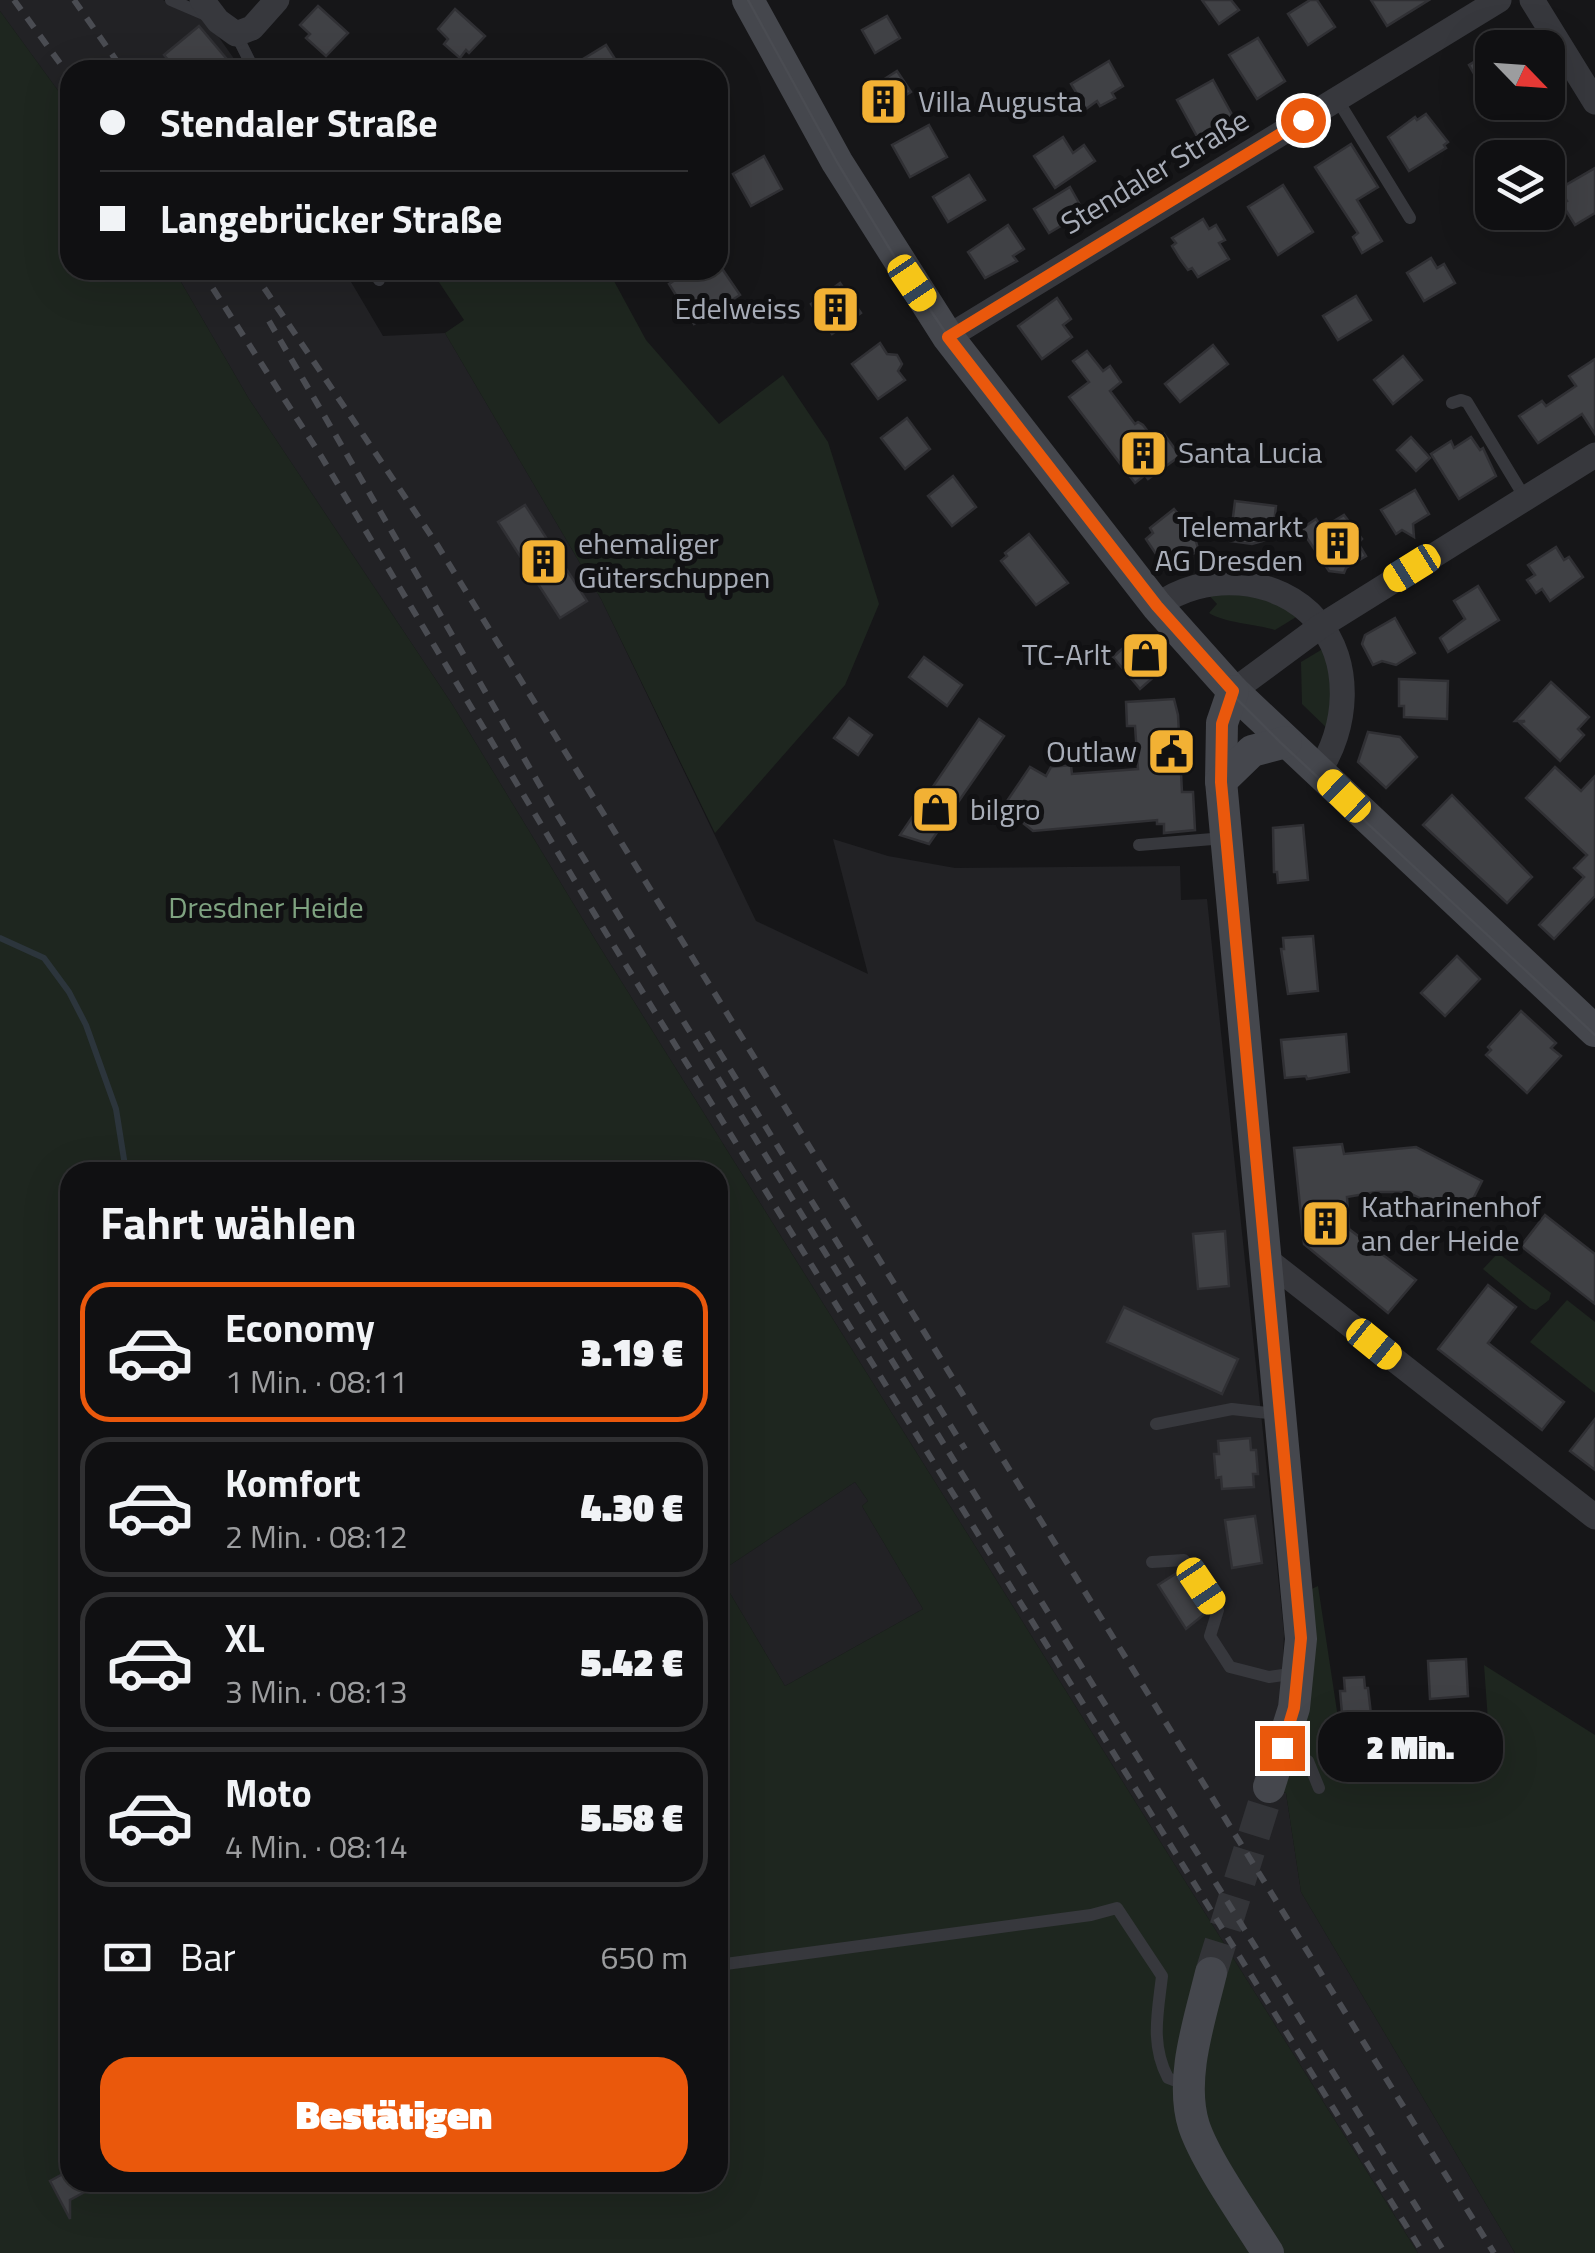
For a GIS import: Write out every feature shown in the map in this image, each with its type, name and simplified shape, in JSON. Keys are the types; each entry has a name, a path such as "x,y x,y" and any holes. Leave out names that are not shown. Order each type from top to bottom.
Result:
{"main road":[{"path":"748,0 837,162 948,337 1157,606 1233,691 1595,1031"},
{"path":"1233,691 1222,724 1225,838 1301,1638 1294,1708 1269,1787"},
{"path":"1221,782 1252,751 1286,742"},
{"path":"1211,1974 1195,2030 1191,2087 1194,2124 1268,2253"}],"street":[{"path":"219,18 252,28 277,0"},
{"name":"Stendaler Straße","path":"948,337 1499,0"},
{"path":"1532,0 1595,102"},
{"path":"1233,691 1316,629 1595,455"},
{"path":"1157,606 1194,585 1233,582 1288,600 1336,656 1342,696 1337,730 1318,772"},
{"path":"1266,1260 1595,1517"}],"lane":[{"path":"171,0 219,18 247,60"},
{"path":"1337,99 1410,218"},
{"path":"1452,403 1466,402 1525,498"},
{"path":"1139,844 1225,838"},
{"path":"1156,1424 1232,1410 1281,1415"},
{"path":"1152,1562 1184,1560 1218,1610 1210,1636 1230,1667 1298,1679"},
{"path":"1282,1748 1308,1761 1320,1788"},
{"path":"728,1964 1091,1915 1117,1908 1162,1976 1154,2044 1160,2064 1168,2078 1191,2087"}],"shaded area":[{"path":"0,0 163,0 208,22 235,60 60,60 60,93 0,11"},
{"path":"180,280 350,280 383,336 445,333 601,599 756,921 868,974 833,839 888,856 955,868 1180,866 1181,900 1207,899 1284,1633 1281,1710 1258,1783 1286,1793 1301,1892 1515,2253 1418,2253 596,941 452,704 249,399"},
{"path":"855,1482 868,1501 862,1506 923,1609 785,1686 728,1590 728,1566"}],"green space":[{"name":"Dresdner Heide","path":"0,11 60,93 60,280 180,280 249,399 452,704 596,941 1418,2253 0,2253"},
{"path":"438,280 613,280 646,340 719,424 783,375 828,442 879,604 845,685 715,833 601,599 445,333 464,320"},
{"path":"1228,586 1301,614 1275,630 1209,613 1217,604 1205,591"},
{"path":"1326,647 1334,669 1330,731 1302,704 1301,662"},
{"path":"1498,1253 1551,1293 1549,1300 1536,1310 1530,1308 1483,1269"},
{"path":"1567,1300 1595,1322 1595,1393 1530,1342"},
{"path":"1318,1586 1345,1764 1477,1750 1489,1735 1484,1665 1595,1735 1595,2253 1515,2253 1301,1892 1286,1793 1272,1788 1301,1594"}],"building":[{"path":"1202,0 1231,0 1239,10 1219,24"},
{"path":"1310,0 1317,0 1335,27 1308,45 1288,14"},
{"path":"1371,0 1429,0 1387,26"},
{"path":"318,6 348,33 326,56 306,38 310,34 300,25"},
{"path":"455,9 485,36 460,58 444,44 448,39 438,29"},
{"path":"887,16 900,38 875,53 862,30"},
{"path":"199,26 228,60 168,60 164,55"},
{"path":"1258,38 1285,81 1257,99 1229,55"},
{"path":"606,45 616,60 581,60"},
{"path":"1109,61 1123,86 1112,93 1115,98 1100,106 1097,101 1086,109 1071,84"},
{"name":"Villa Augusta","path":"897,71 911,92 878,113 864,92"},
{"path":"1213,80 1235,120 1199,140 1177,100"},
{"path":"1426,114 1448,142 1446,148 1409,171 1388,137 1415,117 1417,120"},
{"path":"929,125 947,157 910,177 892,145"},
{"path":"1063,137 1073,153 1084,145 1095,161 1055,188 1034,156"},
{"path":"1351,144 1378,187 1357,200 1382,241 1362,253 1353,237 1358,233 1315,167"},
{"path":"764,156 782,189 751,206 733,174"},
{"path":"1595,168 1595,213 1575,225 1565,209 1565,186"},
{"path":"969,175 985,200 948,222 933,197"},
{"path":"1283,185 1313,232 1278,255 1248,207"},
{"path":"1070,187 1084,212 1049,233 1034,209"},
{"path":"1203,219 1209,229 1216,225 1225,240 1219,243 1229,259 1198,277 1180,259 1172,238"},
{"path":"1008,225 1024,249 1013,256 1017,261 985,278 968,252"},
{"path":"1431,258 1437,268 1444,264 1455,283 1424,301 1407,273"},
{"path":"728,277 740,295 694,324 669,284 675,280"},
{"name":"Edelweiss","path":"840,283 861,313 832,334 811,304"},
{"path":"1356,296 1371,320 1338,340 1323,316"},
{"path":"1057,298 1071,319 1063,325 1072,337 1042,359 1018,326"},
{"path":"880,343 887,354 897,355 902,364 898,371 905,380 878,399 852,364"},
{"path":"1213,345 1228,364 1180,402 1165,384"},
{"path":"1087,351 1103,371 1110,366 1121,382 1110,391 1135,424 1143,425 1155,441 1164,434 1180,456 1148,479 1145,475 1135,483 1069,397 1089,382 1073,361"},
{"path":"1403,356 1422,380 1393,404 1374,380"},
{"path":"1595,359 1595,434 1582,414 1538,443 1519,416 1542,401 1546,406 1576,386 1569,376"},
{"path":"907,418 930,449 905,469 881,438"},
{"path":"1411,437 1430,458 1416,471 1397,450"},
{"path":"1471,437 1480,450 1483,448 1496,476 1459,499 1431,454 1451,441 1454,448"},
{"path":"953,476 976,507 952,526 928,496"},
{"path":"1415,490 1429,514 1413,524 1414,537 1402,530 1396,534 1381,510"},
{"path":"1235,501 1276,506 1273,532 1267,531 1266,540 1252,544 1230,541"},
{"name":"ehemaliger Güterschuppen","path":"525,505 587,601 560,618 498,522"},
{"path":"1174,509 1193,531 1199,552 1187,555 1189,561 1170,565 1160,560 1146,539 1153,533 1150,528"},
{"name":"Telemarkt AG Dresden","path":"1344,515 1362,539 1358,543 1366,556 1344,573 1329,571 1301,529 1316,519 1322,528"},
{"path":"1029,534 1068,583 1036,605 1001,561"},
{"path":"1556,547 1583,577 1550,601 1542,589 1536,593 1527,580 1535,575 1528,565"},
{"path":"1478,586 1499,620 1448,652 1440,638 1465,619 1454,601"},
{"path":"1395,618 1415,653 1396,665 1382,661 1373,665 1362,644 1365,635"},
{"path":"1138,635 1165,667 1140,689 1113,657"},
{"path":"924,657 962,685 947,706 909,677"},
{"path":"1399,679 1448,681 1447,719 1404,717 1404,706 1399,706"},
{"path":"1551,682 1589,717 1578,729 1584,735 1560,761 1520,723 1525,721 1515,721"},
{"path":"1174,699 1182,792 1193,792 1195,830 1164,833 1164,824 1157,824 1157,820 1033,831 1003,807 1030,767 1046,776 1051,767 1071,765 1072,774 1138,769 1135,726 1127,726 1126,702"},
{"path":"849,718 872,735 858,755 834,738"},
{"path":"979,719 1004,736 929,844 900,835"},
{"path":"1368,732 1400,737 1417,757 1386,788 1358,762"},
{"path":"1555,767 1581,791 1595,776 1595,896 1554,939 1539,925 1584,877 1574,868 1587,855 1526,798"},
{"path":"1452,795 1532,877 1507,903 1423,825"},
{"path":"1303,825 1308,880 1278,883 1273,828"},
{"path":"1313,936 1318,991 1288,994 1283,938"},
{"path":"1457,956 1480,979 1445,1016 1421,993"},
{"path":"1521,1011 1556,1043 1551,1048 1561,1056 1527,1093 1486,1055 1491,1050 1488,1047"},
{"path":"1346,1034 1349,1072 1307,1079 1285,1078 1281,1040"},
{"name":"Katharinenhof an der Heide","path":"1342,1144 1344,1154 1416,1147 1482,1181 1463,1219 1407,1192 1347,1197 1349,1229 1416,1280 1388,1313 1304,1244 1294,1148"},
{"path":"1545,1215 1595,1254 1595,1304 1521,1246"},
{"path":"1225,1231 1229,1286 1198,1289 1193,1234"},
{"path":"1488,1285 1516,1307 1488,1343 1564,1402 1542,1430 1438,1349"},
{"path":"1124,1307 1238,1359 1222,1394 1107,1342"},
{"path":"1595,1419 1595,1470 1570,1451"},
{"path":"1250,1438 1251,1450 1256,1450 1258,1474 1253,1474 1254,1487 1222,1489 1221,1477 1216,1478 1214,1454 1219,1454 1218,1441"},
{"path":"1255,1516 1262,1563 1232,1568 1225,1520"},
{"path":"1180,1571 1207,1612 1186,1629 1158,1585"},
{"path":"1466,1659 1468,1696 1430,1699 1428,1661"},
{"path":"1364,1677 1373,1732 1350,1735 1349,1724 1343,1724 1340,1691 1345,1691 1344,1678"},
{"path":"60,2176 60,2192 85,2192 70,2200 70,2219 50,2181"}],"waterway":[{"path":"0,938 44,958 69,992 86,1025 116,1109 124,1162"}],"tunnel":[{"path":"1211,1973 1269,1787"}],"tram line":[{"path":"748,0 894,256 999,412 1145,597 1201,663 1281,743 1595,1035"}],"railway":[{"path":"14,0 60,63"},
{"path":"74,0 116,60"},
{"path":"207,280 321,456 606,933 1423,2253"},
{"path":"259,280 436,543 1494,2253"},
{"path":"269,321 553,808 1445,2253"},
{"path":"707,1032 965,1449"}],"place":[{"name":"Villa Augusta","path":"883,102"},
{"name":"Edelweiss","path":"836,309"},
{"name":"Santa Lucia","path":"1143,453"},
{"name":"Telemarkt AG Dresden","path":"1338,544"},
{"name":"ehemaliger Güterschuppen","path":"543,561"},
{"name":"TC-Arlt","path":"1146,655"},
{"name":"Outlaw","path":"1172,752"},
{"name":"bilgro","path":"935,810"},
{"name":"Katharinenhof an der Heide","path":"1326,1224"}],"route":[{"path":"1282,1748 1294,1708 1301,1638 1221,782 1222,724 1233,691 1157,606 948,337 1303,120"}]}
